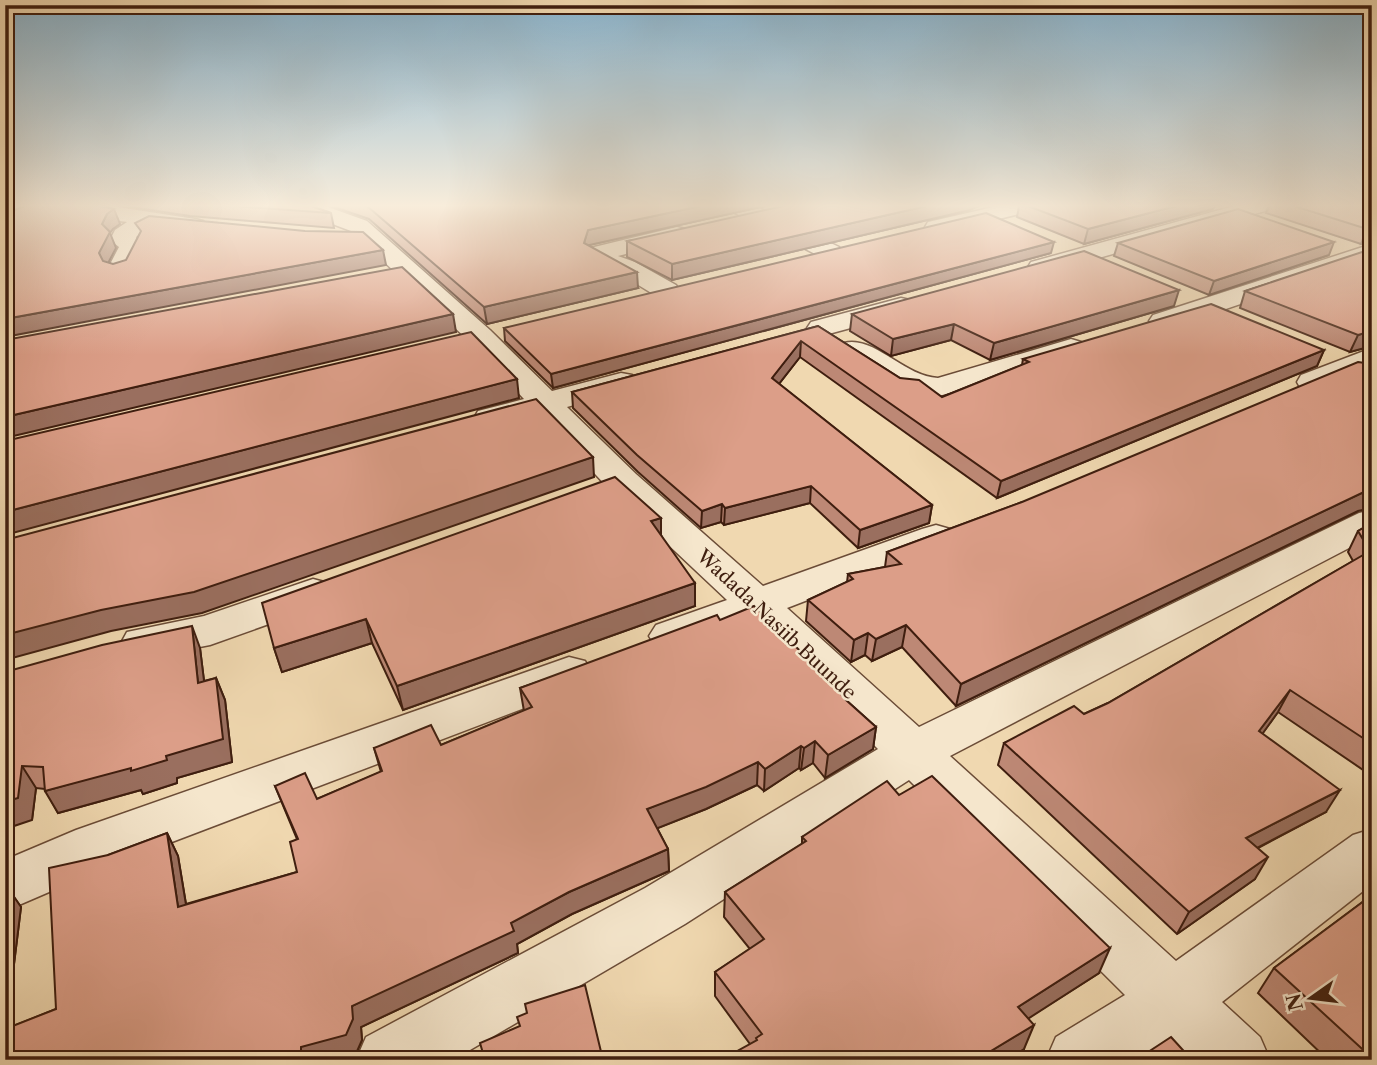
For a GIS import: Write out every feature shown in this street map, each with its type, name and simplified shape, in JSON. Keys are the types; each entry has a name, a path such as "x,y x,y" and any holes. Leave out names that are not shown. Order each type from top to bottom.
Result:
{"street":[{"path":"120,270 127,256"},
{"name":"Wadada Nasiib Buunde","path":"374,256 480,336 545,402 605,488 757,604 1237,1060"},
{"path":"599,256 626,267 667,291"},
{"path":"789,262 815,256"},
{"path":"1017,273 1080,256"},
{"path":"1085,256 1121,271"},
{"path":"1131,330 1366,256"},
{"path":"627,301 694,285"},
{"path":"1171,292 1247,323"},
{"path":"926,299 807,332 910,385 927,387 939,387 1093,341"},
{"path":"1312,350 1365,366"},
{"path":"1286,393 1365,366"},
{"path":"464,425 650,374"},
{"path":"389,1060 665,906 914,752 1372,520"},
{"path":"5,886 95,847 977,522"},
{"path":"112,649 210,630 350,579"},
{"path":"1079,1060 1174,1000 1372,852"}],"building":[{"path":"5,256 100,256 103,261 113,264 126,260 128,256 352,256 5,319"},
{"path":"425,256 607,256 637,272 484,307"},
{"path":"656,256 708,256 672,264"},
{"path":"807,256 1002,256 551,374 504,328"},
{"path":"1067,256 1095,256 1179,290 994,343 954,324 893,339 852,314"},
{"path":"1150,256 1292,256 1214,281"},
{"path":"1351,256 1372,256 1372,331 1358,335 1245,291"},
{"path":"402,267 453,314 5,417 5,340"},
{"path":"1211,304 1324,350 1001,481 801,341 772,378 932,505 860,530 811,486 725,508 722,504 702,511 637,455 572,392 818,326 900,378 919,380 942,397 1029,362 1023,359"},
{"path":"471,332 517,379 5,512 5,441"},
{"path":"1358,362 1372,364 1372,490 961,684 906,625 876,639 868,633 854,640 808,600 853,579 848,574 901,564 887,552 1022,502"},
{"path":"536,399 593,457 194,592 101,610 5,635 5,540"},
{"path":"615,477 661,518 651,521 695,583 397,686 366,619 274,648 262,603"},
{"path":"1372,523 1372,744 1290,690 1259,731 1340,790 1246,838 1268,857 1189,912 1004,743 1074,706 1084,714 1108,703 1370,551 1358,531"},
{"path":"754,606 876,727 828,755 815,741 804,748 801,746 765,769 758,762 706,787 647,809 668,849 569,892 511,923 514,931 352,1006 353,1019 346,1035 301,1047 301,1054 279,1060 5,1060 5,1029 56,1009 49,868 108,855 167,833 178,907 297,872 290,842 298,839 275,786 305,773 317,799 382,771 374,748 431,725 441,745 532,707 520,688 717,615 720,620"},
{"path":"192,626 198,683 216,678 223,739 166,756 167,760 131,771 131,768 45,791 43,767 22,766 18,798 5,802 5,672 102,645"},
{"path":"932,776 1110,948 1018,1007 1034,1025 981,1057 983,1060 721,1060 757,1040 762,1034 715,972 764,939 725,892 806,841 802,837 887,781 899,795"},
{"path":"1372,895 1372,1058 1274,968"},
{"path":"585,985 603,1060 485,1060 480,1043 520,1026 517,1017 527,1013 525,1004"},
{"path":"1171,1037 1192,1060 1136,1060"}]}
